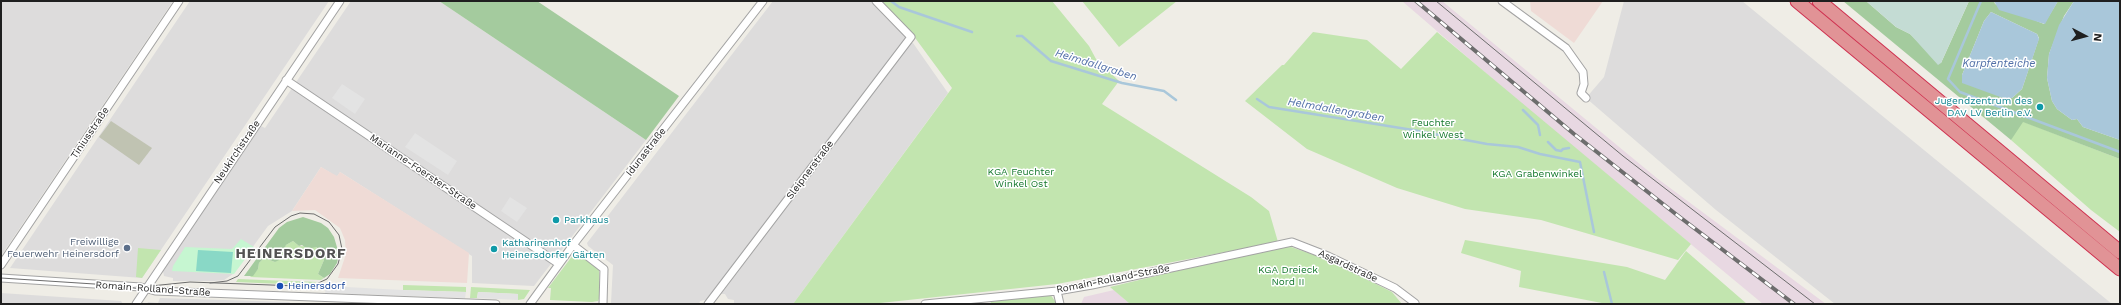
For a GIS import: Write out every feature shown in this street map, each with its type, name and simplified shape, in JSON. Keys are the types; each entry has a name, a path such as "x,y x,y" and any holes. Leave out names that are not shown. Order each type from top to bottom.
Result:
{"highway":[{"path":"1797,1 2120,269"},
{"path":"1819,1 1827,6 2120,252"}],"street":[{"name":"Tiniusstraße","path":"1,265 179,1"},
{"name":"Neukirchstraße","path":"136,304 340,1"},
{"name":"Idunastraße","path":"530,304 573,245 763,1"},
{"name":"Sleipnerstraße","path":"708,304 911,37 876,1"},
{"path":"1502,1 1566,48 1575,58 1583,72 1584,84 1581,93 1586,98"},
{"name":"Marianne-Foerster-Straße","path":"286,80 560,264"},
{"name":"Asgardstraße","path":"1276,245 1292,242 1328,256 1395,288 1415,303"},
{"path":"573,245 604,269 603,304"},
{"name":"Romain-Rolland-Straße","path":"925,304 1057,291 1092,285 1276,245"},
{"name":"Romain-Rolland-Straße","path":"1,278 146,288 155,291 297,300 496,304"},
{"path":"1057,291 1060,304"}],"shaded area":[{"path":"1,1 173,1 1,256"},
{"path":"190,1 329,1 142,278 10,268"},
{"path":"351,1 439,1 646,140 534,286 472,283 472,256 340,172 337,177 321,167 292,211 268,226 233,274 224,280 214,281 173,281 173,278 164,276 163,271 261,126 265,128"},
{"path":"773,1 872,1 906,35 906,39 709,299 700,301 699,304 611,303 613,265 588,246 587,243"},
{"path":"1402,1 1442,1 1658,179 1826,304 1763,304 1523,105"},
{"path":"1530,1 1603,1 1574,43 1531,11"},
{"path":"1624,1 1742,1 2112,304 1835,304 1716,210 1586,98 1604,77"},
{"name":"Karpfenteiche","path":"1866,1 1969,1 1941,63 1938,65 1910,34 1896,27"},
{"path":"910,43 913,43 948,93 793,304 734,304 734,300 728,299 725,294 721,294"},
{"path":"342,84 365,99 355,114 332,98"},
{"path":"111,121 152,148 139,165 99,137"},
{"path":"415,133 457,161 448,175 405,147"},
{"path":"321,167 337,176 340,172 469,253 467,283 338,278 346,254 345,240 340,228 315,210 292,211"},
{"path":"510,197 527,208 517,222 501,211"},
{"path":"326,286 466,292 465,298 325,293"},
{"path":"1114,290 1130,304 1081,304 1084,297"},
{"path":"478,292 518,294 518,300 477,298"},
{"path":"1,293 121,301 123,304 1,304"},
{"path":"160,298 289,302 292,304 147,304 148,302 158,303"}],"green space":[{"path":"439,1 537,1 679,96 646,140"},
{"name":"KGA Feuchter Winkel Ost","path":"880,1 1052,1 1089,46 1096,59 1119,81 1102,104 1251,197 1269,211 1278,242 1057,284 871,304 793,304 952,88 913,35"},
{"path":"1082,1 1177,1 1119,47"},
{"path":"1843,1 1866,1 1896,27 1910,34 1941,63 1969,1 1994,1 1995,4 2044,24 2058,1 2074,1 2064,16 2049,54 2047,78 2052,101 2057,109 2072,120 2077,119 2083,127 2120,140 2120,159 2023,122 2011,140","holes":["1991,12 2037,34 2039,38 2022,89 2012,98 1962,75 1984,21"]},
{"name":"Feuchter Winkel West","path":"1313,32 1367,40 1401,69 1437,32 1691,244 1678,260 1541,220 1465,209 1397,188 1307,149 1245,101 1282,65 1284,65"},
{"path":"2014,118 2120,159 2120,232 2091,210 2011,140"},
{"path":"303,217 321,223 328,228 334,237 339,254 337,263 330,274 324,278 318,274 324,260 319,249 316,247 307,249 302,245 299,246 293,241 286,245 279,260 275,262 264,258 259,263 258,269 253,276 244,276 279,228 287,222"},
{"path":"241,239 254,247 234,274 172,271 173,266 185,247 232,249"},
{"path":"1465,240 1627,267 1665,280 1686,251 1747,304 1607,304 1519,287 1521,271 1461,253"},
{"path":"293,241 299,246 316,247 319,249 324,260 318,274 324,278 321,280 250,277 258,269 259,263 264,258 275,262 286,245"},
{"name":"KGA Dreieck Nord II","path":"1291,247 1326,259 1392,292 1402,304 1130,304 1110,287 1273,248"},
{"path":"138,248 161,250 142,278 136,277"},
{"path":"198,250 233,252 231,273 196,271"},
{"path":"573,255 581,256 599,269 600,297 598,301 550,300 551,288 548,288"},
{"path":"238,279 318,282 304,285 236,282"},
{"path":"403,285 466,287 466,292 403,290"},
{"path":"471,287 530,290 524,299 518,300 518,294 478,292 477,298 470,298"},
{"path":"1050,294 1057,304 990,304 991,302"}],"water":[{"path":"1994,1 2058,1 2045,24 1999,10"},
{"name":"Karpfenteiche","path":"2074,1 2120,1 2120,140 2083,127 2077,119 2072,120 2057,109 2052,101 2047,78 2049,54 2059,25"},
{"name":"Karpfenteiche","path":"1991,12 2037,34 2039,39 2022,89 2012,98 2003,98 1962,83 1962,75 1984,21"}],"waterway":[{"name":"Heimdallgraben","path":"891,1 899,7 972,32"},
{"path":"1981,1 1948,79 1960,92 2120,152"},
{"name":"Heimdallgraben","path":"1017,36 1022,36 1051,61 1122,83 1164,91 1176,100"},
{"name":"Helmdallengraben","path":"1257,99 1269,107 1413,130 1487,144 1518,147 1540,154 1580,162 1594,232"},
{"path":"1523,110 1538,125 1540,135"},
{"path":"1548,142 1556,150 1561,151 1569,148"},
{"path":"1604,272 1612,304"}],"tram line":[{"path":"1436,1 1623,156 1815,304"},
{"path":"1,278 141,287 190,282 298,286 314,285 327,279 338,264 342,249 339,235 329,222 314,214 300,213 291,216 275,227 238,276 227,281 210,283"}],"railway":[{"path":"1416,1 1574,134 1794,304"}],"place":[{"name":"Jugendzentrum des DAV LV Berlin e.V.","path":"2040,107"},
{"name":"Parkhaus","path":"556,220"},
{"name":"Freiwillige Feuerwehr Heinersdorf","path":"127,248"},
{"name":"Katharinenhof Heinersdorfer Gärten","path":"494,249"},
{"name":"Heinersdorf","path":"280,286"}],"district":[{"name":"HEINERSDORF","path":"291,254"}],"park label":[{"name":"KGA Grabenwinkel","path":"1537,174"}]}
